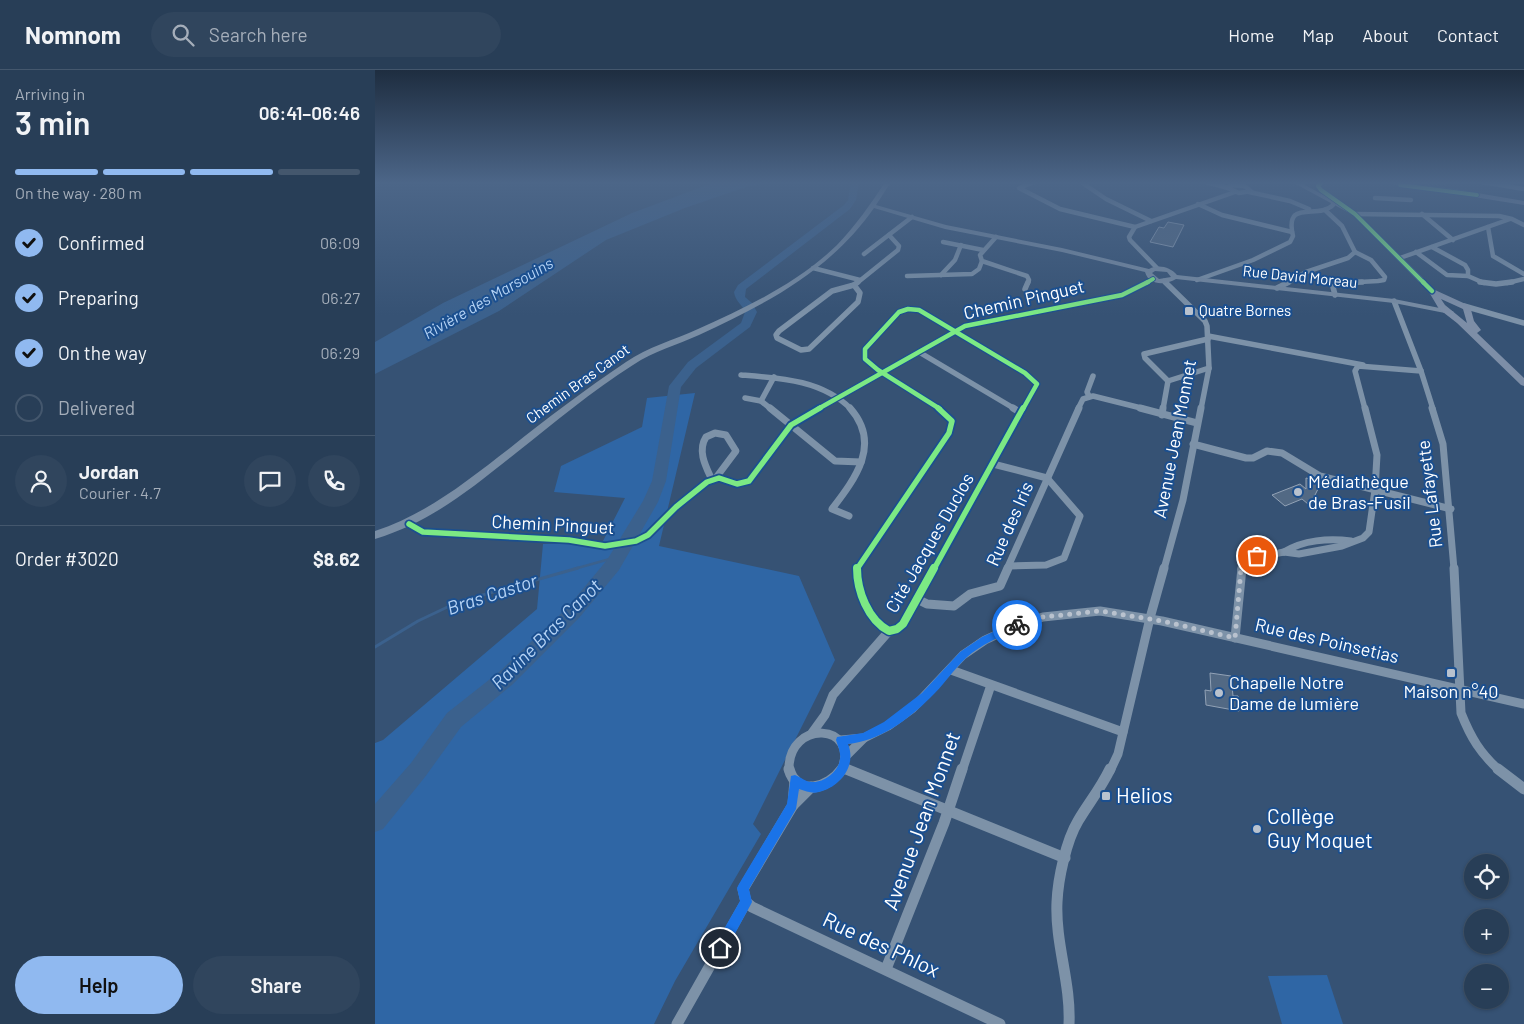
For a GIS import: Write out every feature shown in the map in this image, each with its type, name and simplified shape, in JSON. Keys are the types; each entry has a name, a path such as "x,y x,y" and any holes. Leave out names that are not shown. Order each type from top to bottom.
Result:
{"main road":[{"path":"1368,227 1432,291 1442,305 1524,383"},
{"path":"1432,291 1466,310 1481,334 1507,361 1514,372"},
{"path":"1442,305 1445,302 1453,302"},
{"path":"1450,312 1466,310"}],"street":[{"name":"Chemin Bras Canot","path":"375,535 409,524 457,495 521,444 632,361 661,347 700,332 741,311 813,268 844,241 856,227"},
{"path":"864,254 900,227"},
{"path":"943,227 1153,270"},
{"path":"1129,227 1135,228"},
{"path":"1139,227 1130,233 1130,240 1153,270"},
{"path":"1269,227 1292,232"},
{"path":"1197,280 1253,260 1284,245 1291,239 1291,227"},
{"path":"1335,294 1333,288 1339,283 1378,281 1385,278 1371,260 1355,252 1343,227"},
{"path":"1437,227 1453,240"},
{"path":"1400,258 1488,227 1493,256 1524,274"},
{"path":"854,285 860,293 858,302 812,347 801,350 777,338 777,333 832,291 854,285 898,250 897,242 889,235"},
{"path":"907,276 972,274 979,269 982,261 980,255 983,250 996,237"},
{"path":"943,242 983,250"},
{"path":"941,275 955,260 961,245"},
{"path":"1432,247 1465,265 1469,270 1468,276"},
{"path":"1277,288 1305,272 1348,258 1355,252"},
{"path":"1416,252 1447,275 1468,276 1487,285 1524,279"},
{"path":"982,261 1027,276 1029,280 1025,289"},
{"path":"813,268 860,280"},
{"path":"1153,270 1148,275 1153,279 1165,282 1175,277"},
{"name":"Rue David Moreau","path":"1153,270 1169,270 1175,277 1394,301 1450,312"},
{"name":"Chemin Pinguet","path":"409,524 423,532 569,540 605,546 636,541 648,535 676,507 713,479 722,478 737,484 749,481 791,425 955,332 977,322 1122,294 1153,279"},
{"name":"Avenue Jean Monnet","path":"1069,1024 1070,1005 1059,935 1057,902 1065,858 1077,823 1105,780 1118,754 1150,618 1183,500 1209,368 1208,338 1205,321 1165,282"},
{"name":"Rue Lafayette","path":"1394,301 1421,371 1443,444 1451,509 1461,713 1469,735 1487,758 1511,781 1524,789"},
{"name":"Rue David Moreau","path":"1421,305 1442,305"},
{"name":"Cité Jacques Duclos","path":"908,309 919,310 955,332 1035,379 1036,389 903,624 897,629 889,631 877,625 859,588 856,578 857,568 949,434 952,421 944,412 869,363 864,353 899,312 908,309"},
{"path":"1466,310 1496,315 1524,323"},
{"path":"1168,381 1145,358 1145,354 1208,338 1363,365 1421,371"},
{"path":"919,352 1021,413"},
{"path":"1235,638 1241,569 1245,563 1257,556 1284,552 1299,554 1342,546 1363,538 1369,532 1375,490 1377,454 1355,371 1358,366 1363,365"},
{"path":"1168,381 1209,368"},
{"path":"741,375 775,377 813,385 839,397 856,415 864,436 864,450 857,475 833,509 849,516"},
{"name":"Rue des Iris","path":"917,600 938,606 954,606 970,594 997,588 1009,566 1047,478 1071,429 1081,402 1089,396 1087,392 1093,376"},
{"path":"761,401 775,377"},
{"path":"1163,415 1168,381"},
{"path":"1089,396 1197,423"},
{"path":"745,398 761,401 835,462 861,462"},
{"path":"716,432 723,433 729,438 736,451 713,479 703,459 703,441 707,435 716,432"},
{"path":"1193,444 1246,458 1253,458 1267,452 1282,453 1320,476 1451,509"},
{"path":"993,464 1047,478 1080,516 1066,554 1057,563 1009,566"},
{"name":"Rue des Poinsetias","path":"846,756 864,738 888,726 913,708 951,670 963,655 985,640 1013,626 1043,617 1100,611 1150,618 1524,704"},
{"name":"Cité Jacques Duclos","path":"812,733 825,715 833,695 889,631"},
{"path":"951,670 1123,732"},
{"name":"Avenue Jean Monnet","path":"885,969 948,812 991,685"},
{"path":"825,715 828,732"},
{"path":"828,732 841,740 846,756 843,768 833,781 826,785 811,788 799,784 788,768 790,753 799,741 812,733 828,732"},
{"name":"Rue des Poinsetias","path":"841,740 864,738"},
{"path":"843,768 1065,858"},
{"path":"793,806 795,780"},
{"path":"677,1024 746,902 743,888 793,806 811,788"},
{"name":"Rue des Phlox","path":"746,902 1000,1024"}],"shaded area":[{"path":"695,393 659,546 799,576 835,660 753,824 761,834 675,981 654,1024 375,1024 375,743 383,740 537,609 543,544 603,541 625,498 554,492 561,466 642,427 647,398"},
{"path":"1327,975 1343,1024 1282,1024 1268,976"}],"water":[{"name":"Rivière des Marsouins","path":"604,227 639,227 606,240 499,311 375,374 375,342 443,303"}],"building":[{"path":"1159,227 1183,227 1173,247 1150,242"},
{"name":"Médiathèque de Bras-Fusil","path":"1306,478 1315,480 1318,489 1314,497 1316,499 1308,504 1302,499 1285,506 1272,495 1300,484 1306,489"},
{"name":"Chapelle Notre Dame de lumière","path":"1210,673 1231,676 1233,696 1238,696 1239,711 1206,705 1205,690 1211,691"}],"waterway":[{"name":"Ravine Bras Canot","path":"375,821 418,770 454,720 506,678 573,613 613,565 650,502 659,481 675,386 692,365 746,325 751,312 748,305 740,298 739,292 742,287 821,227"},
{"name":"Bras Castor","path":"574,569 617,557"},
{"name":"Bras Castor","path":"375,647 418,621 458,602 578,568"}],"cycle path":[{"path":"1368,227 1432,291"},
{"path":"409,524 423,532 569,540 605,546 636,541 648,535 676,507 707,482 719,478 737,484 749,481 791,425 965,326 1122,295 1153,279"},
{"path":"908,309 919,310 1025,373 1037,384 903,624 897,629 889,631 882,628 870,613 861,594 857,568 949,433 952,421 944,412 878,370 865,359 865,349 899,312 908,309"}],"way so far":[{"path":"1017,625 1043,617 1100,611 1150,618 1235,638 1241,569 1249,559 1257,556"}],"place":[{"name":"Quatre Bornes","path":"1189,311"},
{"name":"Médiathèque de Bras-Fusil","path":"1298,492"},
{"name":"Maison n°40","path":"1451,673"},
{"name":"Chapelle Notre Dame de lumière","path":"1219,693"},
{"name":"Helios","path":"1106,796"},
{"name":"Collège Guy Moquet","path":"1257,829"}],"route":[{"path":"720,948 746,902 743,888 793,806 795,780 799,784 811,788 826,785 833,781 839,775 846,760 846,752 841,740 864,738 888,726 926,696 963,655 998,632 1017,625"}]}
